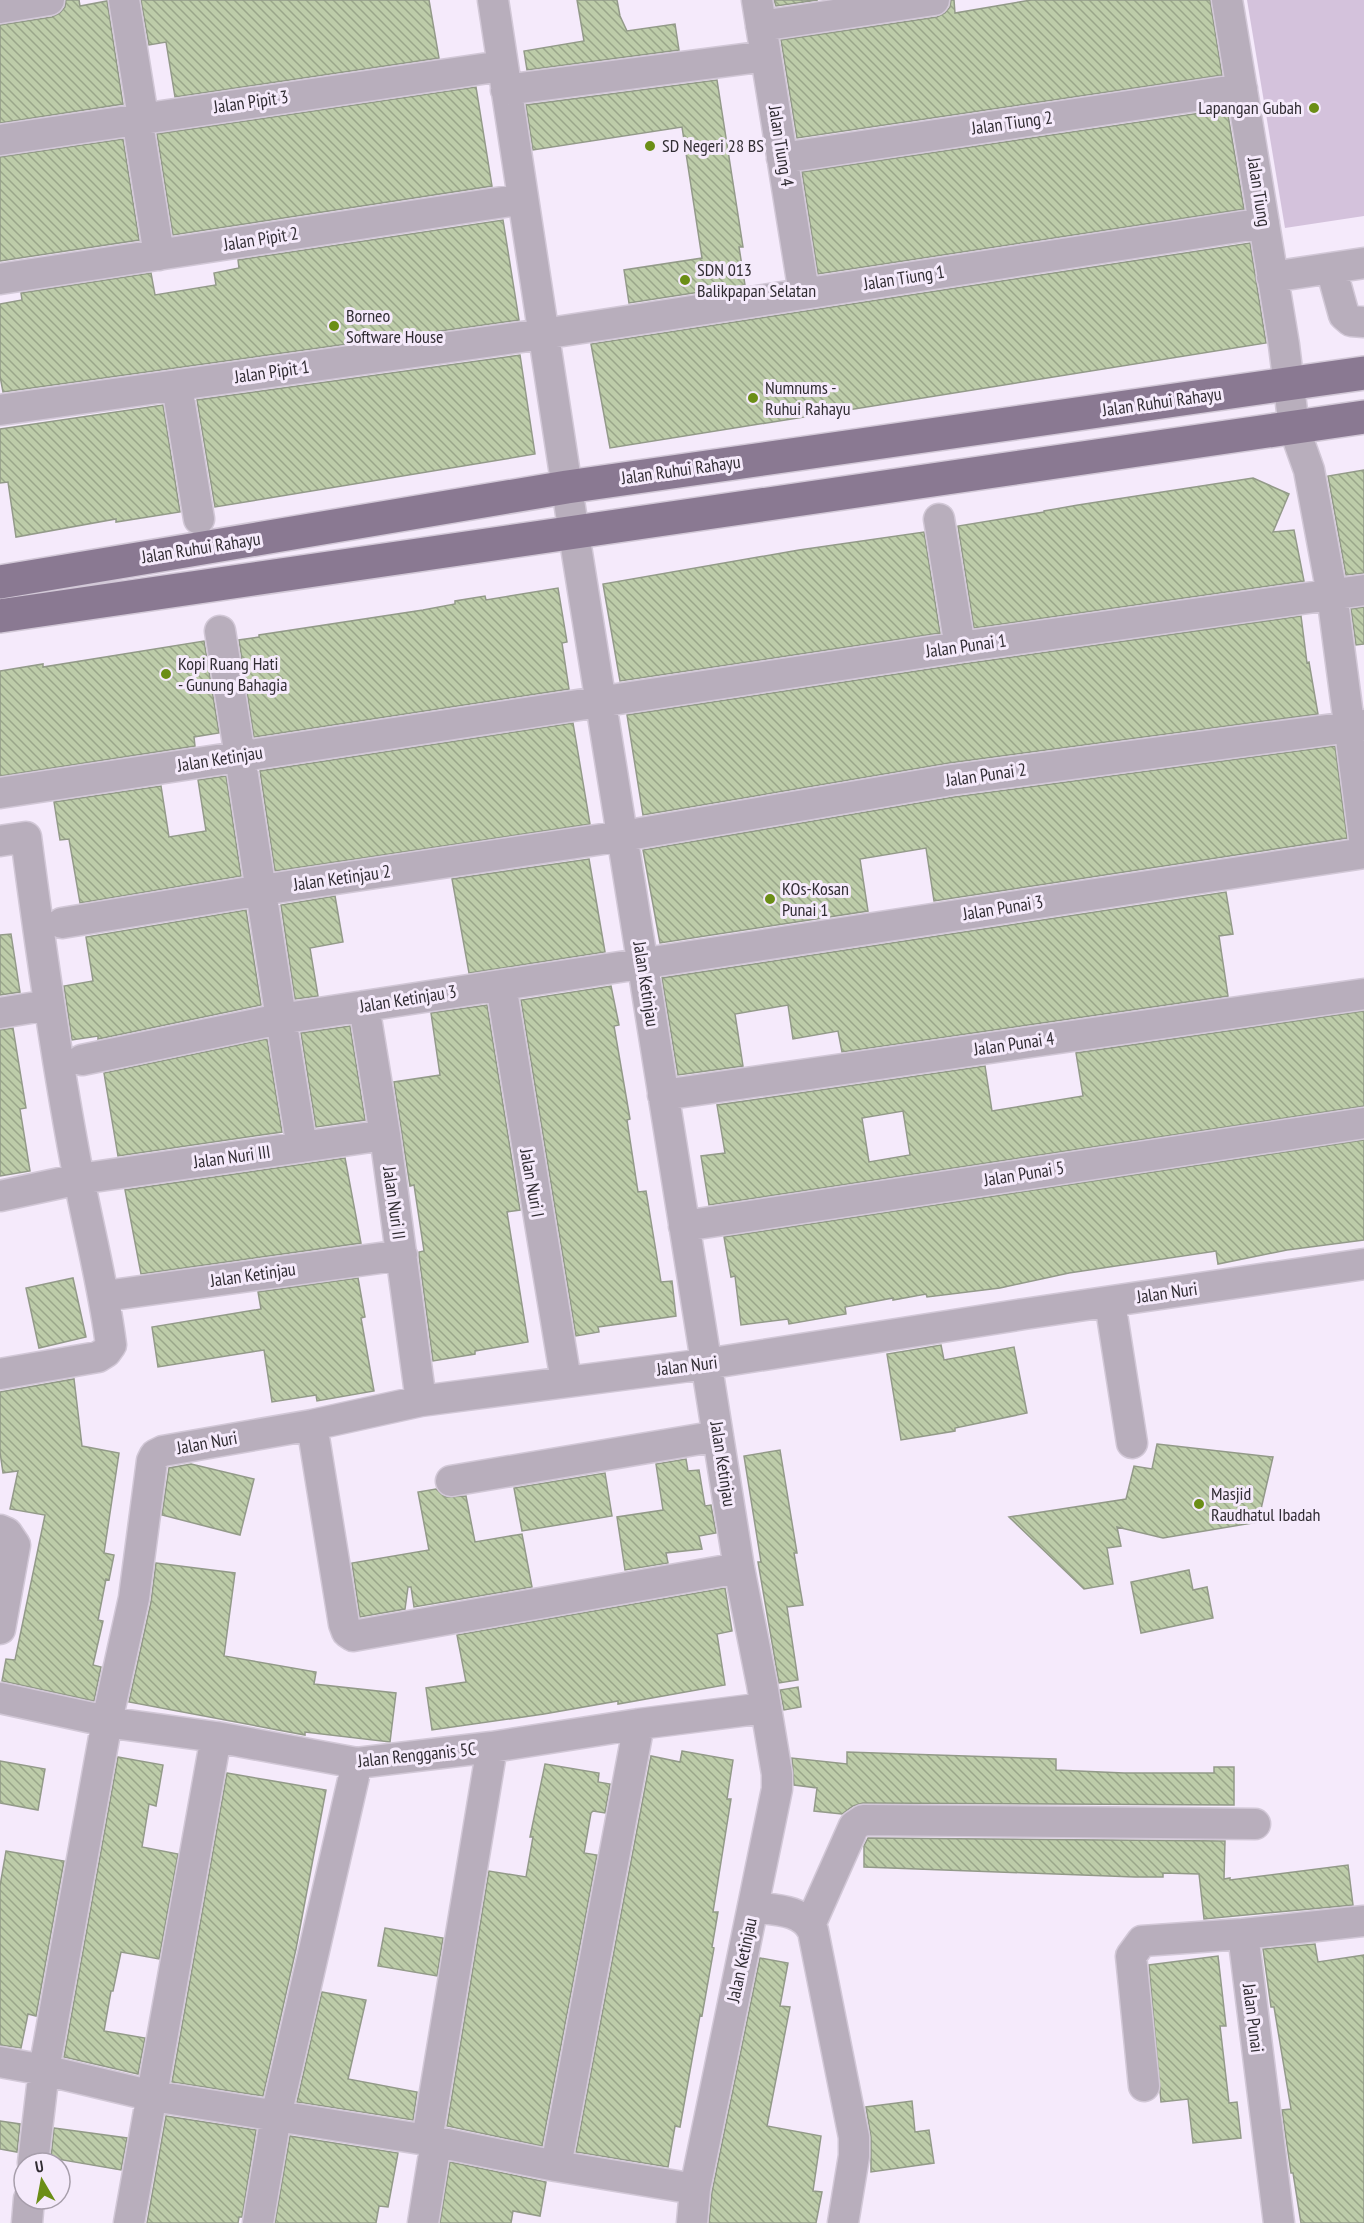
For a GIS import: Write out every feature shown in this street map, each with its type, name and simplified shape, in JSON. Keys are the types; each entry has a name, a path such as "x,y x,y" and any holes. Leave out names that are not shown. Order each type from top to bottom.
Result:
{"main road":[{"name":"Jalan Ruhui Rahayu","path":"0,582 567,487 1364,374"},
{"path":"0,616 1364,417"}],"street":[{"path":"0,8 49,0"},
{"path":"124,0 159,255"},
{"name":"Jalan Ketinjau","path":"493,0 574,534 706,1364 739,1568 777,1774 777,1789 695,2189 692,2223"},
{"path":"759,13 934,0"},
{"name":"Jalan Tiung","path":"1227,0 1284,345 1287,385 1294,428 1309,470 1358,726 1364,838"},
{"name":"Jalan Tiung 4","path":"759,13 804,292"},
{"name":"Jalan Pipit 3","path":"0,140 140,118 504,78 766,56"},
{"name":"Jalan Tiung 2","path":"782,158 1242,89"},
{"name":"Jalan Pipit 2","path":"0,279 523,199"},
{"name":"Jalan Tiung 1","path":"543,334 1264,223"},
{"path":"1272,277 1364,262"},
{"path":"1331,268 1344,315 1351,321 1364,322"},
{"name":"Jalan Pipit 1","path":"0,410 543,334"},
{"path":"177,386 199,519"},
{"path":"939,519 960,647"},
{"name":"Jalan Punai 1","path":"601,702 960,647 1364,590"},
{"path":"220,631 302,1147"},
{"name":"Jalan Ketinjau","path":"0,793 601,702"},
{"name":"Jalan Punai 2","path":"622,837 951,780 1358,726"},
{"path":"0,841 26,837 49,1005 79,1179 105,1296 111,1345 98,1357 0,1374"},
{"name":"Jalan Ketinjau 2","path":"62,923 262,890 622,837"},
{"name":"Jalan Punai 3","path":"642,963 1364,853"},
{"name":"Jalan Ketinjau 3","path":"82,1060 280,1020 642,963"},
{"name":"Jalan Nuri I","path":"501,985 566,1381"},
{"name":"Jalan Punai 4","path":"663,1095 1364,994"},
{"path":"0,1013 49,1005"},
{"name":"Jalan Nuri II","path":"364,1006 385,1135 421,1401"},
{"name":"Jalan Punai 5","path":"684,1226 1364,1123"},
{"name":"Jalan Nuri III","path":"0,1196 79,1179 385,1135"},
{"name":"Jalan Ketinjau","path":"105,1296 402,1255"},
{"name":"Jalan Nuri","path":"107,1721 134,1598 152,1461 155,1455 163,1451 312,1425 421,1401 706,1364 1364,1264"},
{"path":"1110,1302 1132,1443"},
{"path":"312,1425 344,1624 347,1632 353,1636 739,1568"},
{"path":"451,1481 718,1436"},
{"path":"0,1629 7,1538"},
{"name":"Jalan Rengganis 5C","path":"0,1698 107,1721 216,1737 357,1763 492,1747 639,1724 765,1708"},
{"path":"34,2151 44,2070 107,1721"},
{"path":"556,2166 639,1724"},
{"path":"129,2223 216,1737"},
{"path":"423,2223 431,2141 492,1747"},
{"path":"258,2223 276,2116 357,1763"},
{"path":"810,1925 854,1826 863,1820 1255,1824"},
{"path":"753,1906 794,1913 810,1925 854,2137 854,2156 843,2223"},
{"path":"1144,2086 1131,1956 1142,1941 1243,1934 1364,1921"},
{"name":"Jalan Punai","path":"1243,1934 1279,2223"},
{"path":"0,2062 153,2096 431,2141 556,2166 695,2189"}],"shaded area":[{"name":"Lapangan Gubah","path":"1247,0 1364,0 1364,216 1285,228"}],"building":[{"path":"66,0 79,0 80,6 107,1 123,104 0,123 0,25 52,17 65,7"},
{"path":"141,0 429,0 439,58 175,97 166,42 149,45"},
{"path":"577,0 617,0 620,16 627,31 675,24 679,50 527,70 524,51 584,41"},
{"path":"774,0 818,0 776,6"},
{"path":"951,0 954,0 955,13 1031,0 1210,0 1222,75 797,138 781,40 937,17 950,7"},
{"path":"717,80 743,247 739,247 745,285 629,303 624,270 702,258 682,127 533,150 526,105"},
{"path":"476,87 492,186 173,235 157,134"},
{"path":"1227,109 1244,209 818,274 802,172"},
{"path":"123,139 139,240 0,261 0,157"},
{"path":"503,220 519,320 3,392 0,376 0,304 22,300 21,293 151,273 155,295 216,285 214,273 239,268 238,260"},
{"path":"1250,243 1266,343 610,448 591,344"},
{"path":"520,355 535,454 215,507 197,400"},
{"path":"163,405 180,512 116,522 116,519 16,537 8,482 0,483 0,429"},
{"path":"1364,470 1364,573 1346,575 1328,476"},
{"path":"1253,478 1289,494 1273,532 1294,530 1304,581 974,628 958,526"},
{"path":"924,532 940,633 620,681 603,584 799,550"},
{"path":"558,588 567,642 562,643 569,689 254,737 239,640 423,610 485,596 486,600"},
{"path":"1364,607 1364,644 1356,645 1351,609"},
{"path":"1301,616 1307,663 1309,662 1318,714 949,763 643,815 627,715"},
{"path":"204,641 219,733 194,737 195,746 0,776 0,671 43,664 43,667"},
{"path":"573,723 590,824 275,871 260,771"},
{"path":"1335,746 1347,838 934,901 926,848 860,859 868,911 660,943 643,850 954,797"},
{"path":"226,776 241,876 80,903 69,839 60,840 54,802 161,786 169,837 206,831 198,780"},
{"path":"589,859 605,952 469,973 452,879"},
{"path":"1226,892 1233,934 1219,936 1228,996 842,1052 838,1031 793,1039 788,1005 735,1014 743,1066 678,1075 662,978"},
{"path":"335,896 343,942 310,948 318,996 295,999 281,905"},
{"path":"246,910 261,1005 98,1039 98,1036 72,1040 64,986 93,981 86,937"},
{"path":"11,934 20,992 0,995 0,935"},
{"path":"611,986 619,1025 614,1026 630,1119 627,1120 638,1192 646,1191 661,1282 672,1281 676,1316 598,1327 599,1332 576,1336 521,1000"},
{"path":"487,1005 520,1210 507,1212 528,1342 433,1361 419,1256 419,1252 424,1251 414,1185 410,1186 394,1082 440,1075 431,1013"},
{"path":"1364,1011 1364,1106 709,1205 701,1156 725,1153 717,1105 985,1066 992,1111 1083,1096 1076,1053","holes":["903,1111 910,1155 869,1162 862,1118"]},
{"path":"350,1026 365,1120 316,1127 301,1033"},
{"path":"13,1028 26,1108 20,1109 30,1171 0,1176 0,1030"},
{"path":"267,1039 282,1132 118,1156 104,1073"},
{"path":"1364,1140 1364,1240 1287,1250 1218,1264 1216,1251 1069,1273 1000,1288 927,1297 926,1294 893,1300 893,1298 845,1307 846,1314 789,1324 788,1319 741,1325 735,1276 731,1277 724,1237"},
{"path":"345,1158 361,1243 141,1274 125,1190"},
{"path":"73,1278 86,1337 39,1348 26,1288"},
{"path":"358,1278 365,1317 361,1318 374,1391 317,1401 316,1395 272,1402 264,1350 158,1367 152,1327 261,1309 258,1292"},
{"path":"941,1345 944,1360 1014,1347 1027,1413 955,1428 955,1431 901,1440 887,1354"},
{"path":"74,1379 82,1446 119,1453 104,1553 114,1555 109,1580 106,1579 98,1620 103,1621 93,1665 101,1667 94,1701 2,1681 6,1659 15,1660 45,1515 10,1509 18,1471 3,1473 0,1452 0,1392"},
{"name":"Masjid Raudhatul Ibadah","path":"1157,1444 1273,1457 1258,1522 1163,1538 1117,1527 1121,1546 1107,1548 1113,1584 1084,1589 1009,1517 1126,1499 1134,1466 1152,1469"},
{"path":"780,1450 803,1605 787,1607 798,1680 779,1683 758,1562 761,1562 744,1456"},
{"path":"686,1459 688,1471 699,1470 705,1506 711,1505 716,1533 699,1536 702,1549 666,1553 668,1563 625,1570 617,1517 663,1510 656,1464"},
{"path":"191,1464 254,1479 240,1535 162,1515 169,1468"},
{"path":"605,1473 612,1516 522,1531 514,1488"},
{"path":"436,1489 446,1497 466,1496 475,1542 522,1534 532,1587 414,1607 411,1587 408,1587 405,1609 360,1617 352,1563 429,1550 418,1492"},
{"path":"156,1563 235,1573 224,1656 316,1672 314,1684 396,1693 390,1742 305,1732 305,1735 129,1702 151,1602"},
{"path":"1189,1570 1193,1590 1207,1587 1213,1618 1141,1633 1131,1582"},
{"path":"725,1588 732,1631 717,1634 725,1685 618,1704 618,1701 432,1730 426,1688 466,1682 457,1635"},
{"path":"798,1687 801,1707 784,1710 780,1690"},
{"path":"682,1751 733,1760 727,1799 731,1799 713,1912 718,1912 712,1947 714,1948 680,2127 675,2126 668,2167 576,2152 651,1756 680,1762"},
{"path":"847,1752 1056,1759 1056,1770 1124,1773 1214,1773 1214,1767 1234,1767 1234,1805 863,1803 853,1806 842,1814 814,1811 817,1788 794,1785 792,1758 847,1764"},
{"path":"118,1757 163,1765 156,1806 149,1804 142,1847 178,1854 159,1959 121,1952 113,1991 111,1991 104,2031 145,2038 138,2074 64,2057"},
{"path":"0,1761 45,1769 38,1810 0,1803"},
{"path":"545,1764 599,1773 598,1782 610,1784 605,1813 593,1811 591,1813 584,1853 597,1855 542,2146 447,2126 489,1871 526,1877 533,1837 530,1837"},
{"path":"227,1773 326,1790 296,1949 263,2096 172,2082"},
{"path":"868,1838 1225,1841 1224,1879 1348,1865 1353,1905 1204,1919 1199,1874 1163,1873 1163,1877 1135,1877 864,1867 864,1846"},
{"path":"6,1851 64,1861 36,2016 28,2014 21,2048 0,2045 0,1886"},
{"path":"385,1928 443,1938 437,1976 378,1966"},
{"path":"1315,1944 1318,1962 1364,1955 1364,2223 1301,2223 1293,2173 1291,2173 1282,2110 1291,2109 1274,2007 1271,2007 1263,1949"},
{"path":"1218,1956 1226,2026 1220,2026 1229,2103 1237,2102 1241,2138 1193,2143 1188,2099 1161,2102 1149,1965"},
{"path":"760,1958 788,1963 780,2006 790,2007 767,2126 821,2136 813,2191 822,2192 816,2223 709,2223 712,2192"},
{"path":"322,1992 366,2000 348,2079 417,2092 413,2120 297,2102"},
{"path":"912,2101 915,2132 929,2130 934,2163 871,2172 871,2137 866,2107"},
{"path":"166,2116 256,2130 242,2217 239,2217 238,2223 147,2223"},
{"path":"0,2121 20,2124 17,2151 0,2149"},
{"path":"54,2128 127,2138 121,2170 72,2162 72,2151 52,2151"},
{"path":"290,2136 398,2153 388,2207 379,2206 376,2223 275,2223"},
{"path":"450,2162 546,2182 540,2216 513,2211 511,2223 440,2223"}],"place":[{"name":"Lapangan Gubah","path":"1314,108"},
{"name":"SD Negeri 28 BS","path":"650,146"},
{"name":"SDN 013 Balikpapan Selatan","path":"685,280"},
{"name":"Borneo Software House","path":"334,326"},
{"name":"Numnums - Ruhui Rahayu","path":"753,398"},
{"name":"Kopi Ruang Hati - Gunung Bahagia","path":"166,674"},
{"name":"KOs-Kosan Punai 1","path":"770,899"},
{"name":"Masjid Raudhatul Ibadah","path":"1199,1504"}]}
